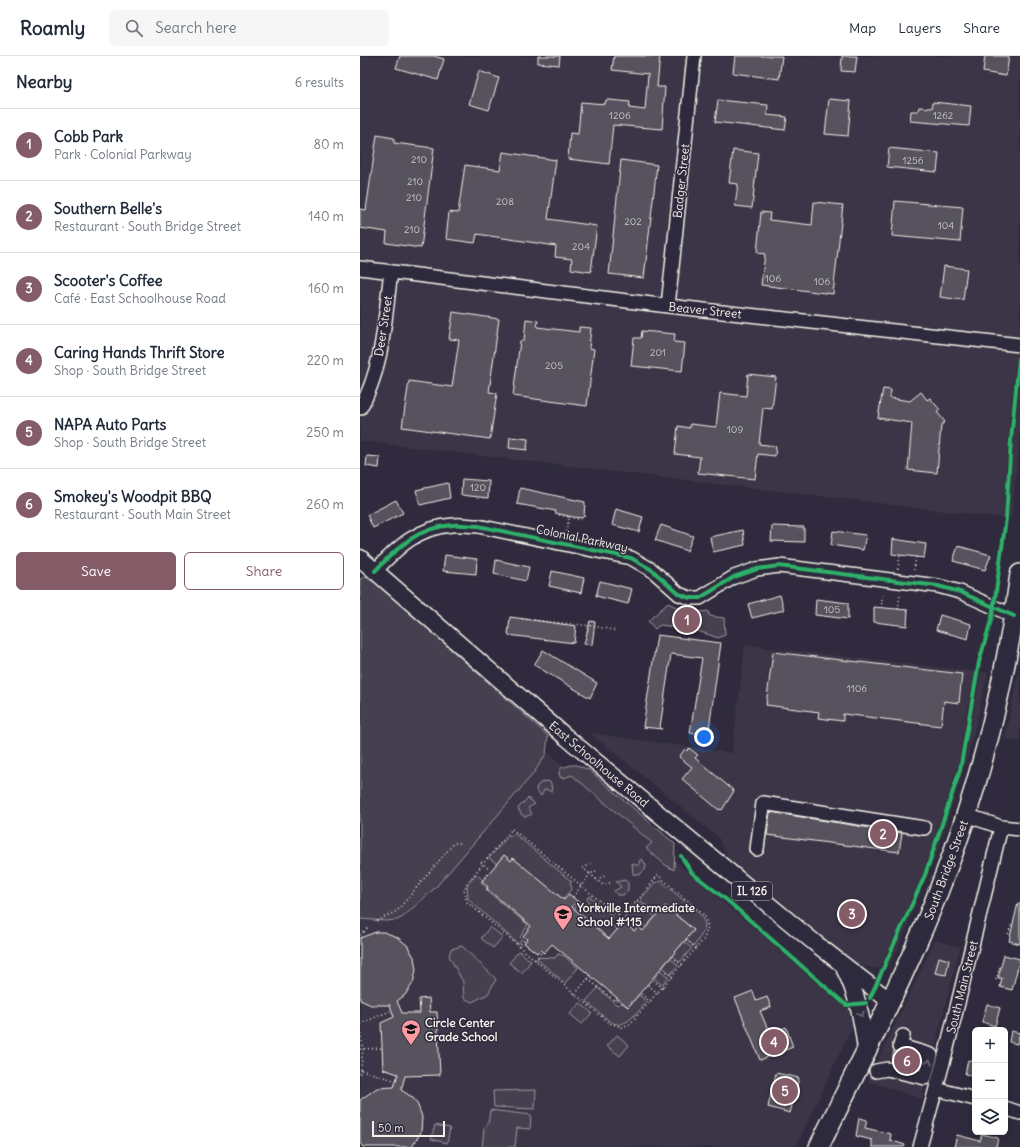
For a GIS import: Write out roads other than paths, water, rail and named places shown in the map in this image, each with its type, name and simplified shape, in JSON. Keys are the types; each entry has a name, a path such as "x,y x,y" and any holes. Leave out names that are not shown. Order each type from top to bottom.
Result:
{"highway":[{"name":"South Bridge Street","path":"819,1147 890,1001 929,916 966,815 994,717 1014,616 1020,574"}],"main road":[{"name":"East Schoolhouse Road","path":"360,558 566,737 804,935 890,1001"},
{"name":"East Schoolhouse Road","path":"842,965 855,990 862,1017 866,1049"}],"street":[{"name":"Badger Street","path":"668,306 694,56"},
{"path":"360,268 391,272"},
{"name":"Beaver Street","path":"391,272 668,306 1020,344"},
{"name":"Deer Street","path":"360,408 373,379 381,344 391,272"},
{"name":"Colonial Parkway","path":"375,571 407,540 423,533 453,524 478,526 631,558 652,570 679,594 690,598 700,598 734,577 757,569 779,566 938,586 960,592 1014,616"},
{"path":"757,849 763,803 924,828"},
{"path":"966,815 1001,827 1020,830"},
{"name":"South Main Street","path":"920,1147 936,1089 1001,827"},
{"path":"876,1071 887,1069 925,1078 931,1055 900,1046 903,1036"},
{"path":"936,1089 972,1099"},
{"path":"1008,1109 1020,1113"}],"place":[{"name":"Cobb Park","path":"687,620"},
{"name":"Southern Belle's","path":"883,834"},
{"name":"Scooter's Coffee","path":"852,914"},
{"name":"Yorkville Intermediate School #115","path":"563,931"},
{"name":"Caring Hands Thrift Store","path":"774,1042"},
{"name":"Circle Center Grade School","path":"411,1046"},
{"name":"Smokey's Woodpit BBQ","path":"907,1061"},
{"name":"NAPA Auto Parts","path":"785,1091"}]}
